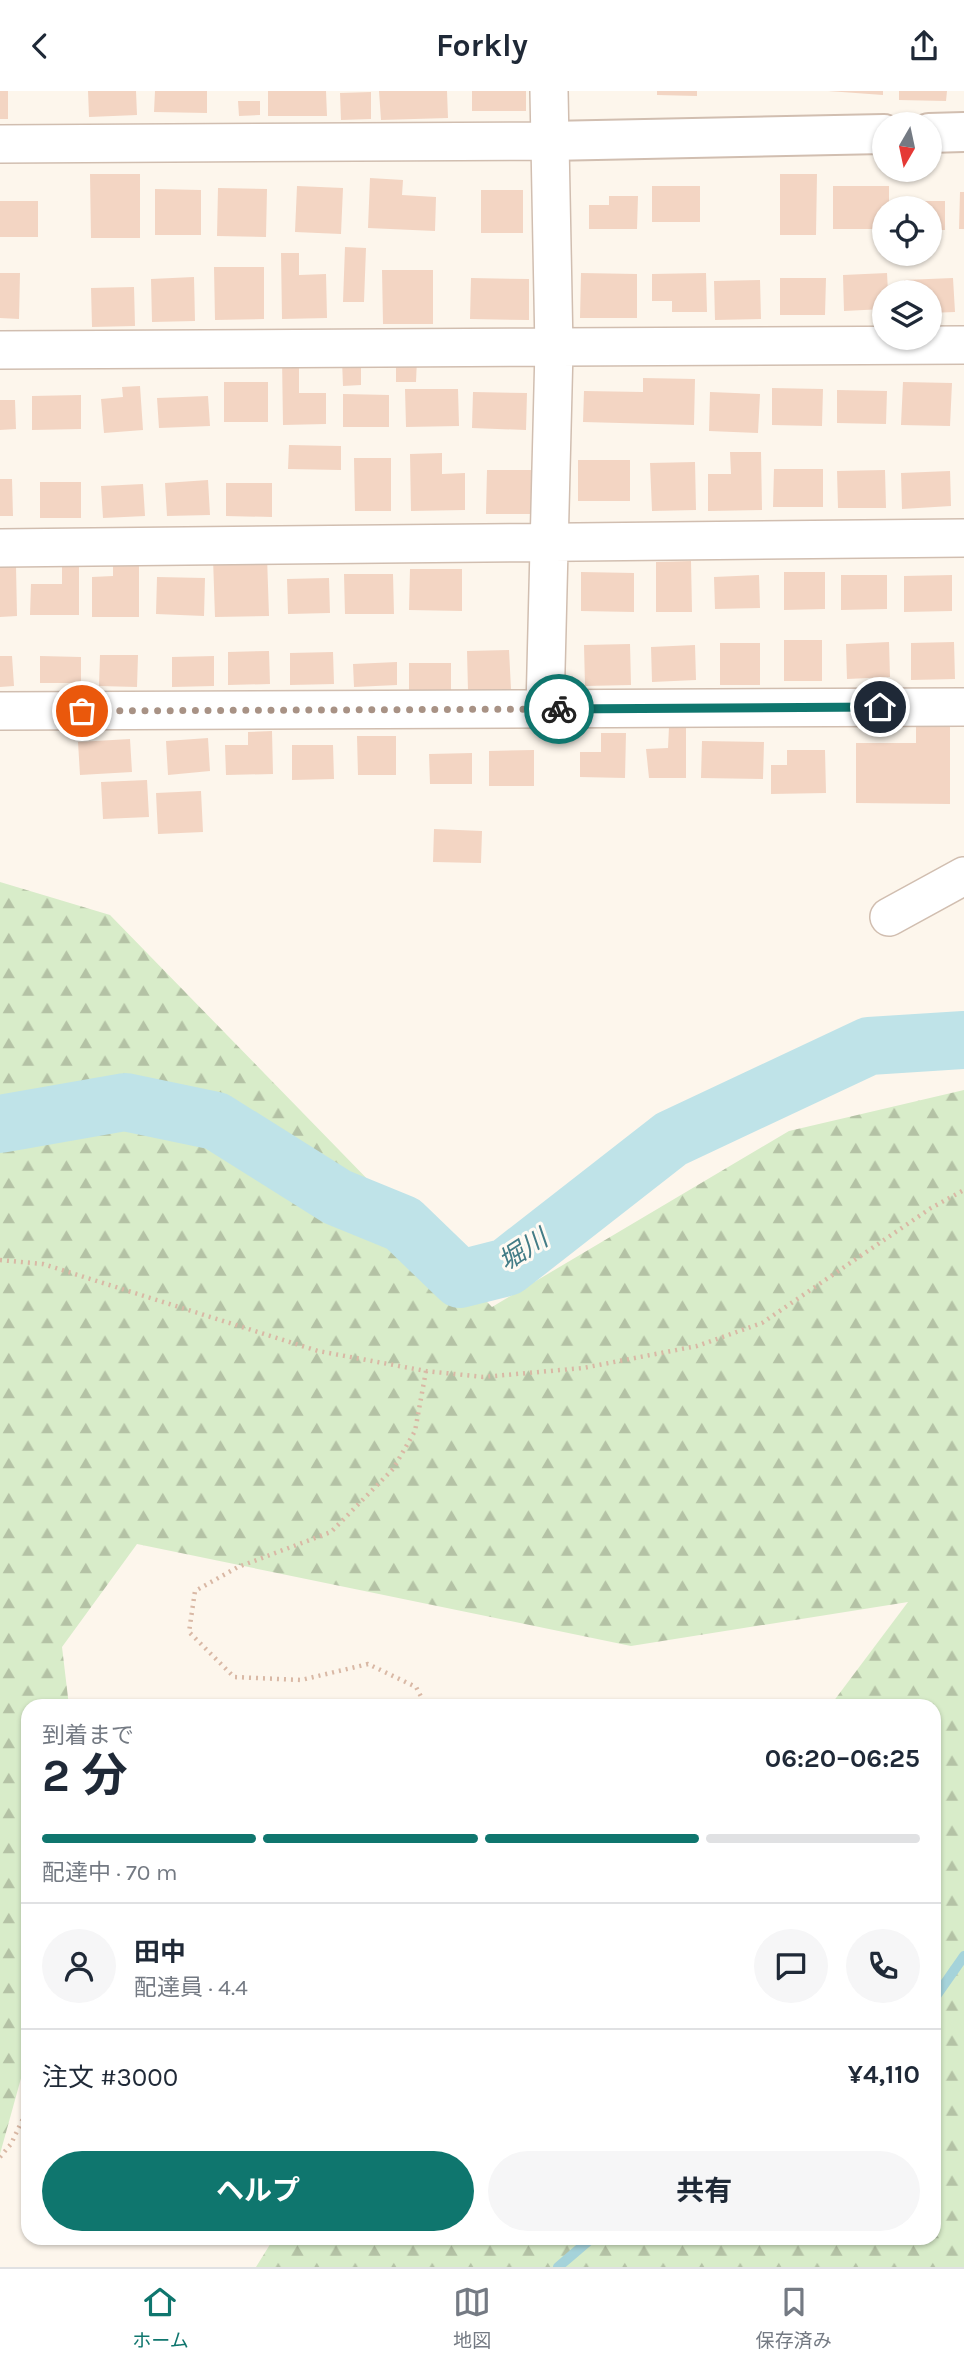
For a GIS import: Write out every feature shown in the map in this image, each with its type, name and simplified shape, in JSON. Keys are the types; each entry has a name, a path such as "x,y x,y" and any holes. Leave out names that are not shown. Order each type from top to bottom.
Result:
{"street":[{"path":"545,709 554,349 549,91"},
{"path":"942,133 964,132"},
{"path":"0,144 549,141 872,134"},
{"path":"0,350 964,345"},
{"path":"0,548 964,538"},
{"path":"0,712 964,706"},
{"path":"889,917 964,876"}],"path":[{"path":"0,1260 43,1264 318,1351 426,1371 483,1377 583,1368 697,1346 762,1323 930,1208 964,1190"},
{"path":"422,1699 416,1687 368,1664 301,1680 234,1677 189,1632 195,1591 238,1567 331,1532 393,1469 415,1430 426,1371"},
{"path":"0,2157 11,2144 21,2123"}],"green space":[{"path":"0,882 110,915 492,1307 789,1131 964,1090 964,2267 256,2267 270,2245 941,2245 941,1699 835,1699 908,1602 631,1646 137,1544 62,1647 68,1699 21,1699 21,2078 0,2154"}],"building":[{"path":"0,91 8,91 8,119 0,119"},
{"path":"88,91 136,91 137,115 89,117"},
{"path":"155,91 207,91 207,113 154,112"},
{"path":"268,91 326,91 327,116 268,116"},
{"path":"379,91 447,91 448,118 381,120"},
{"path":"472,91 526,91 526,111 472,111"},
{"path":"657,91 697,91 697,96 657,95"},
{"path":"828,91 883,91 883,95"},
{"path":"899,91 947,91 946,101 899,100"},
{"path":"371,92 371,119 341,120 340,93"},
{"path":"238,101 260,101 260,115 239,116"},
{"path":"90,174 140,174 140,238 91,238"},
{"path":"780,174 817,174 816,235 780,235"},
{"path":"370,178 403,180 402,195 436,197 435,231 368,228"},
{"path":"297,186 343,188 341,234 295,232"},
{"path":"652,186 700,186 700,222 652,222"},
{"path":"833,186 889,186 889,196 872,196 872,229 833,229"},
{"path":"218,188 267,189 266,237 217,236"},
{"path":"155,189 201,190 201,235 155,235"},
{"path":"481,190 523,190 523,233 481,233"},
{"path":"960,192 964,192 964,229 959,229"},
{"path":"609,196 638,196 637,229 589,229 589,205 609,205"},
{"path":"0,201 38,201 38,237 0,237"},
{"path":"942,201 945,201 945,230 942,230"},
{"path":"345,247 366,248 364,302 343,302"},
{"path":"281,253 299,253 299,275 326,274 327,318 282,319"},
{"path":"214,267 264,267 264,319 215,320"},
{"path":"382,270 433,270 433,324 383,324"},
{"path":"0,273 20,273 19,319 0,318"},
{"path":"581,273 637,274 637,318 580,318"},
{"path":"706,273 707,312 672,312 672,301 652,301 652,274"},
{"path":"887,273 887,280 872,280 872,310 844,311 843,275"},
{"path":"194,277 195,321 152,322 151,279"},
{"path":"471,278 529,279 529,320 470,319"},
{"path":"780,278 826,278 825,315 780,315"},
{"path":"953,278 955,312 942,312 942,280 904,280"},
{"path":"760,280 761,319 715,320 714,281"},
{"path":"134,287 135,326 92,327 91,288"},
{"path":"396,358 417,359 416,382 396,382"},
{"path":"282,359 299,359 299,393 326,393 326,424 283,425"},
{"path":"342,360 361,360 361,385 343,386"},
{"path":"643,378 695,379 694,425 583,422 584,391 643,392"},
{"path":"224,382 268,382 268,422 224,422"},
{"path":"903,382 952,383 950,426 901,425"},
{"path":"140,386 143,430 104,433 101,399 123,397 122,387"},
{"path":"772,388 823,389 822,426 772,425"},
{"path":"405,389 458,389 459,426 406,427"},
{"path":"837,390 887,391 886,424 837,423"},
{"path":"473,392 527,393 526,430 472,428"},
{"path":"710,392 760,394 758,433 709,431"},
{"path":"343,394 389,395 389,427 343,427"},
{"path":"81,395 81,429 32,430 32,396"},
{"path":"208,396 210,426 159,428 157,398"},
{"path":"0,400 15,400 16,429 0,430"},
{"path":"289,445 341,446 341,470 288,469"},
{"path":"730,452 761,452 762,510 708,511 708,474 731,474"},
{"path":"442,453 442,474 465,473 465,510 411,511 410,454"},
{"path":"354,458 391,458 391,511 355,511"},
{"path":"578,460 630,460 630,501 578,501"},
{"path":"695,462 696,510 652,511 650,463"},
{"path":"774,469 823,469 823,507 773,507"},
{"path":"487,470 534,470 534,514 486,514"},
{"path":"885,470 886,508 838,508 837,471"},
{"path":"950,471 951,506 902,509 901,473"},
{"path":"0,479 12,479 13,516 0,516"},
{"path":"208,480 210,515 167,516 165,483"},
{"path":"40,482 81,482 81,518 40,518"},
{"path":"226,483 272,483 272,517 226,516"},
{"path":"143,484 145,516 103,518 101,486"},
{"path":"267,556 269,616 215,617 213,558"},
{"path":"113,559 139,559 139,617 92,617 92,577 113,576"},
{"path":"691,561 692,612 656,612 656,562"},
{"path":"62,564 79,564 79,615 30,615 31,584 62,584"},
{"path":"16,566 17,616 0,617 0,567"},
{"path":"410,569 462,569 462,611 409,610"},
{"path":"581,572 634,573 634,612 581,611"},
{"path":"784,572 825,572 825,609 784,610"},
{"path":"344,574 393,574 394,614 345,614"},
{"path":"759,575 760,608 715,609 714,577"},
{"path":"841,575 887,575 887,609 841,610"},
{"path":"952,575 952,611 904,612 904,576"},
{"path":"157,577 205,578 204,616 156,614"},
{"path":"329,578 330,613 288,614 287,579"},
{"path":"784,640 822,640 822,681 784,681"},
{"path":"889,642 890,677 847,679 846,644"},
{"path":"954,642 955,679 911,680 911,643"},
{"path":"720,643 760,643 760,685 720,685"},
{"path":"630,644 631,685 585,686 584,645"},
{"path":"695,645 696,680 652,682 651,647"},
{"path":"509,650 511,689 468,691 467,651"},
{"path":"269,651 270,684 228,685 228,652"},
{"path":"333,652 334,684 290,685 290,653"},
{"path":"100,655 138,655 137,687 99,686"},
{"path":"0,656 12,656 14,686 0,687"},
{"path":"40,656 81,657 81,683 40,683"},
{"path":"214,656 214,686 172,687 172,657"},
{"path":"397,662 397,685 354,687 353,664"},
{"path":"409,663 451,663 451,691 409,691"},
{"path":"916,724 950,724 950,804 856,803 856,743 916,743"},
{"path":"669,727 686,727 686,778 649,778 646,749 668,748"},
{"path":"272,731 273,774 226,775 225,745 248,745 248,732"},
{"path":"601,733 626,733 625,778 580,777 580,752 601,752"},
{"path":"357,736 396,736 396,775 358,775"},
{"path":"208,738 210,771 168,775 166,741"},
{"path":"130,739 132,772 80,775 78,742"},
{"path":"702,741 764,742 763,779 701,778"},
{"path":"292,745 333,745 334,779 292,780"},
{"path":"534,750 534,786 489,786 489,751"},
{"path":"787,750 825,750 826,793 771,794 771,765 787,765"},
{"path":"472,753 472,784 430,784 429,754"},
{"path":"147,780 149,817 103,819 101,782"},
{"path":"201,791 203,832 158,834 156,793"},
{"path":"434,829 482,831 481,863 433,862"}],"waterway":[{"name":"堀川","path":"0,1124 125,1102 216,1121 337,1197 403,1224 460,1279 507,1267 671,1139 869,1046 964,1040"},
{"path":"941,1989 964,1956"},
{"path":"558,2267 584,2245"}],"way so far":[{"path":"82,711 559,709"}],"route":[{"path":"559,709 880,707"}]}
